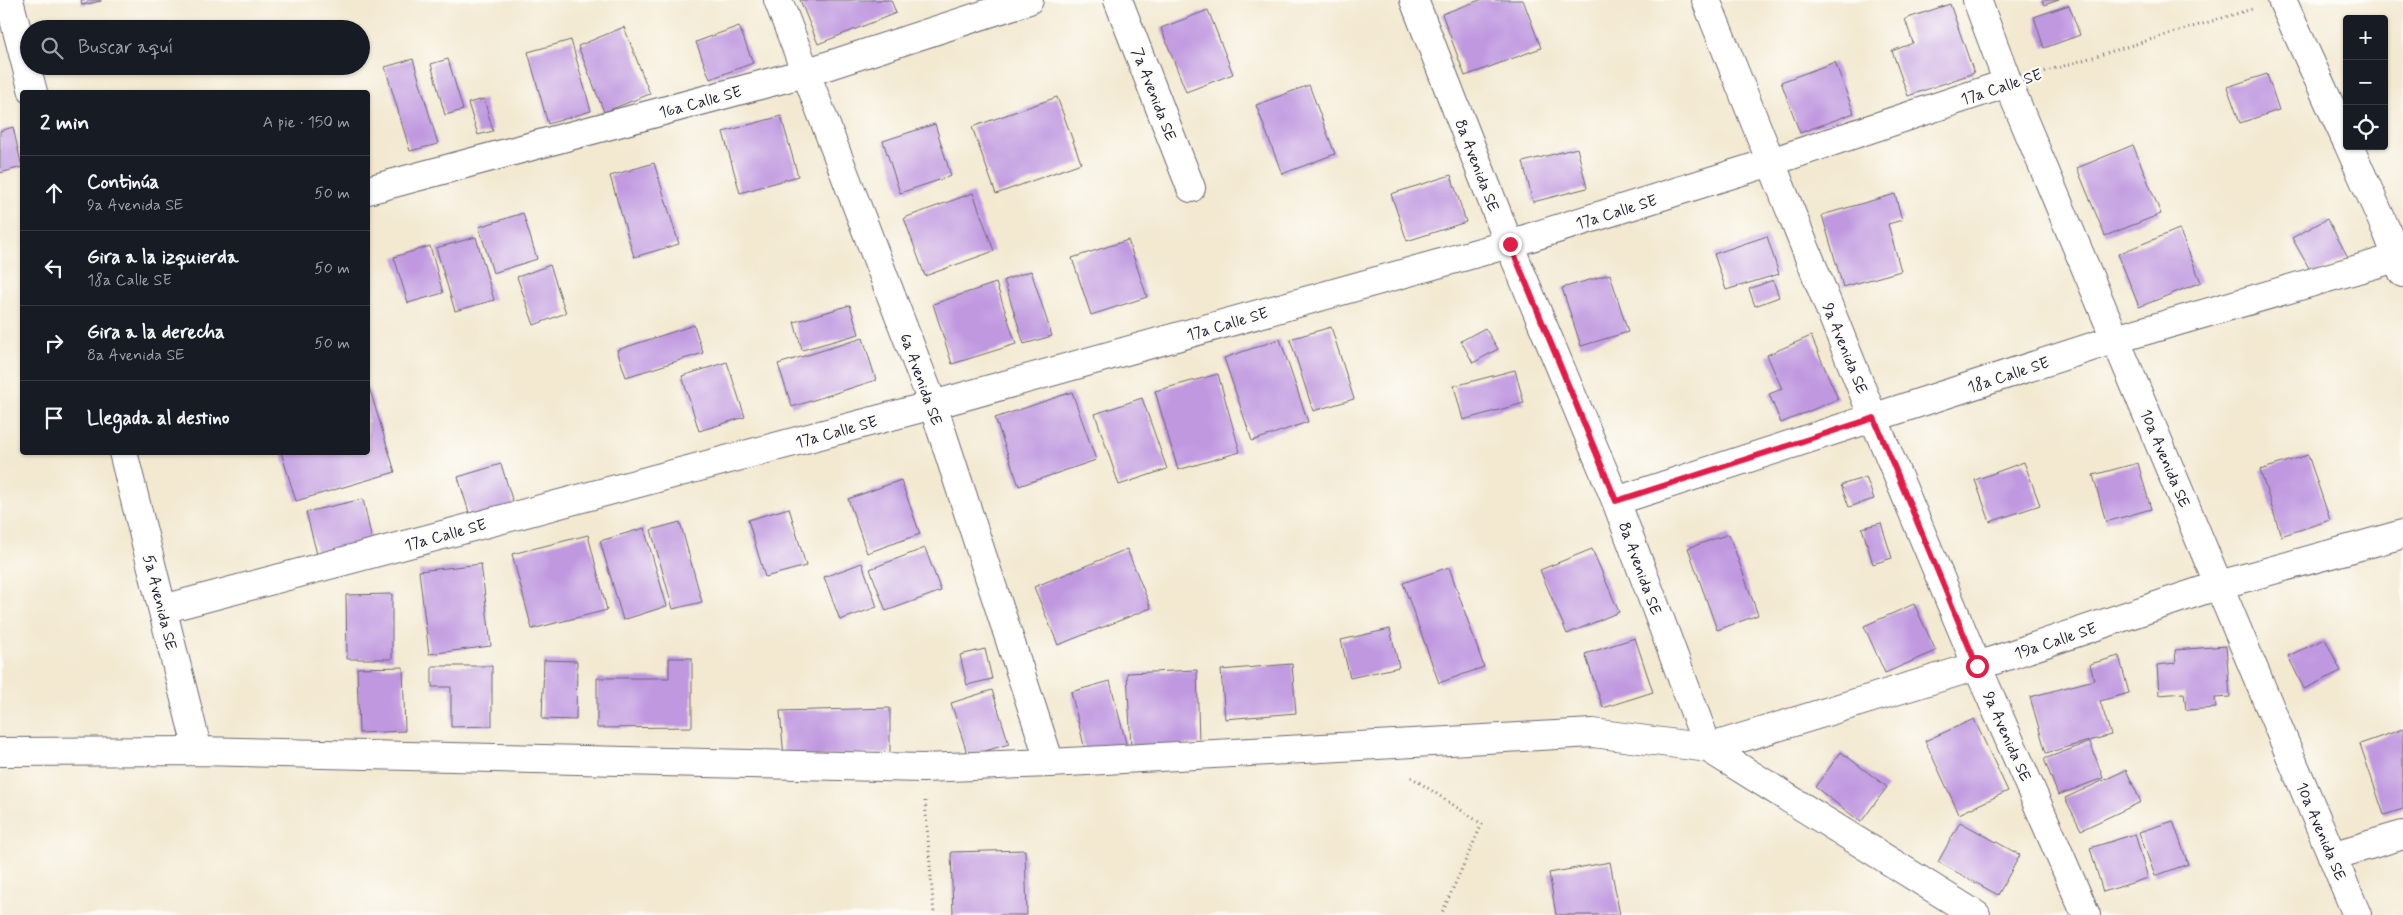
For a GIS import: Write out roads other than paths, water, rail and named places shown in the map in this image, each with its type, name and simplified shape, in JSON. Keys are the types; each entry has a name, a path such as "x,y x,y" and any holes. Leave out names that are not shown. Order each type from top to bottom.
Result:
{"street":[{"path":"9,0 20,42"},
{"name":"6a Avenida SE","path":"778,0 933,405 1050,763"},
{"name":"16a Calle SE","path":"370,189 805,72 1029,0"},
{"name":"7a Avenida SE","path":"1118,0 1191,188"},
{"name":"8a Avenida SE","path":"1414,0 1510,244 1616,501 1708,748"},
{"name":"9a Avenida SE","path":"1706,0 1874,418 1977,666 2086,915"},
{"name":"10a Avenida SE","path":"1977,0 2008,83 2357,915"},
{"path":"2272,3 2343,135"},
{"path":"29,75 32,90"},
{"name":"17a Calle SE","path":"163,609 933,405 1510,244 1771,162 2008,83"},
{"path":"2350,150 2401,262"},
{"name":"18a Calle SE","path":"1616,501 2116,340 2401,262"},
{"name":"5a Avenida SE","path":"125,455 198,751"},
{"name":"19a Calle SE","path":"1708,748 1977,666 2219,585 2403,534"},
{"path":"0,752 198,751 923,768 1050,763 1593,732 1708,748 1976,915"},
{"path":"2332,856 2403,835"}]}
